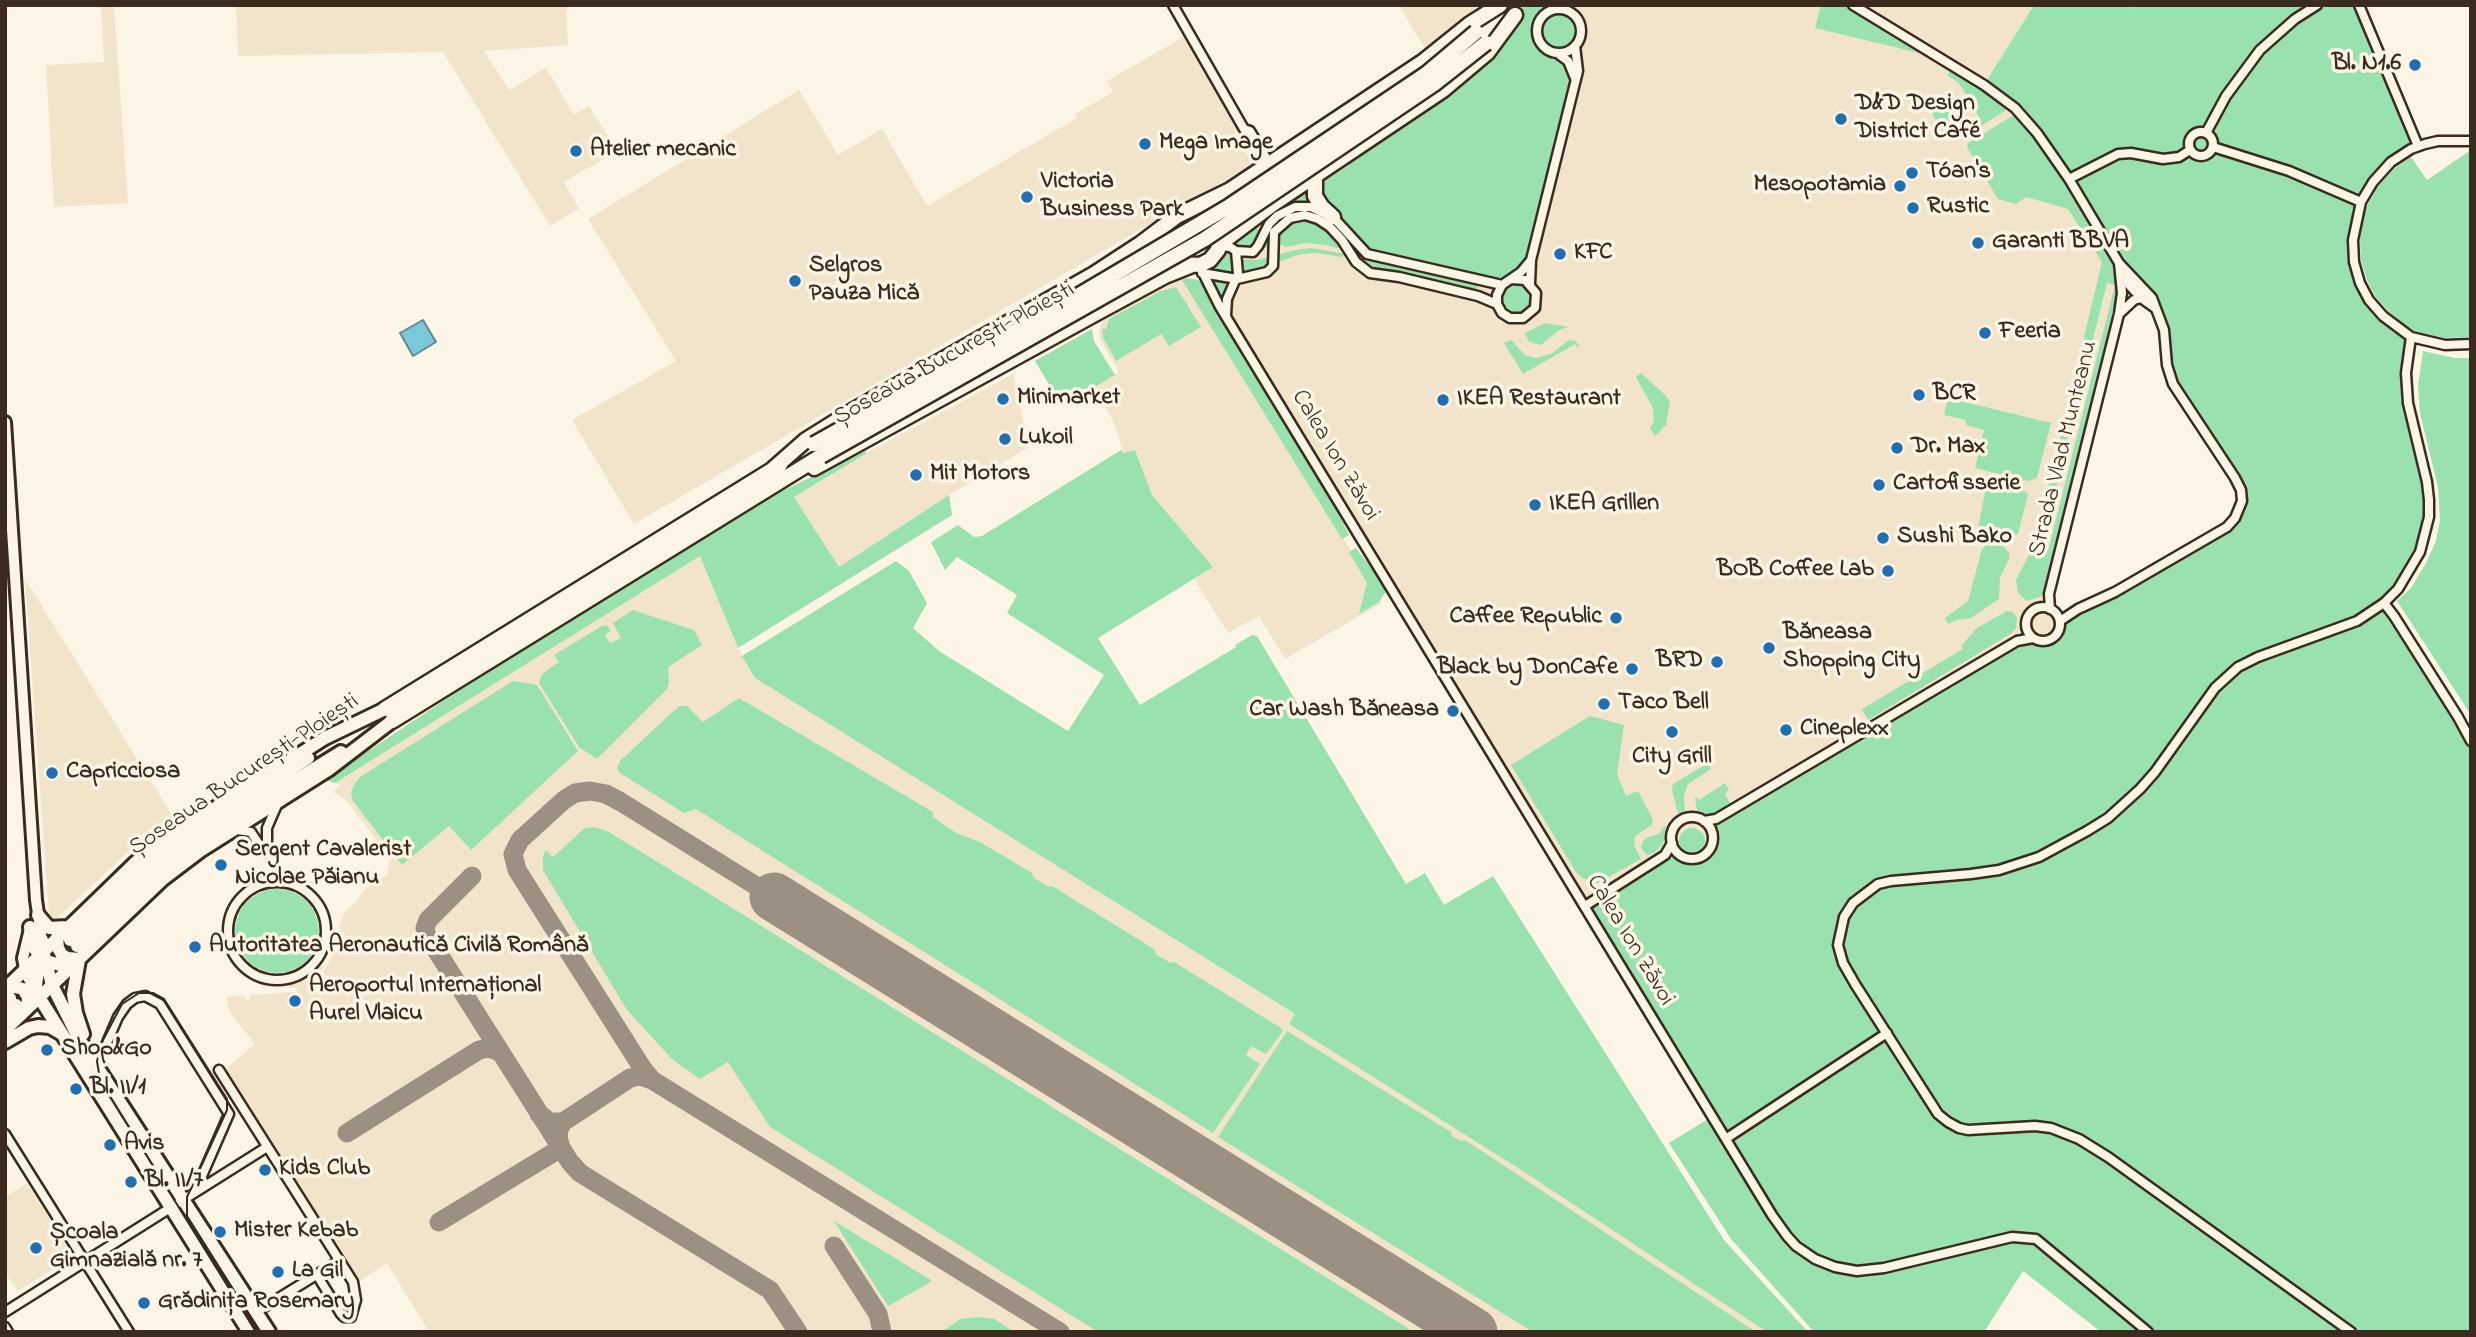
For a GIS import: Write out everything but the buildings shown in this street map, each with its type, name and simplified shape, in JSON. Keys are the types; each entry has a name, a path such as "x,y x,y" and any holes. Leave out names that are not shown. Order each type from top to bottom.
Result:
{"highway":[{"path":"777,476 806,440 919,372 1094,274 1181,214 1230,190 1424,61 1470,24 1501,5"},
{"name":"Șoseaua București-Ploiești","path":"1481,37 1501,5"},
{"path":"777,476 822,465 1165,276 1196,269 1210,260 1264,210 1443,90 1474,66 1520,10"},
{"name":"Șoseaua București-Ploiești","path":"389,715 818,450 1205,239 1434,84 1481,37 1520,10"},
{"path":"1315,177 1315,196 1333,217"},
{"path":"1190,211 1202,213 1212,220 1226,246"},
{"path":"1170,222 1165,238 1167,250 1174,259 1196,269"}],"main road":[{"path":"5,422 10,580 43,956 42,988 65,1037 249,1332"},
{"name":"Șoseaua București-Ploiești","path":"70,942 234,830 328,770 389,715"},
{"name":"Șoseaua București-Ploiești","path":"70,942 179,852 389,715"},
{"name":"Șoseaua București-Ploiești","path":"5,1015 12,998 42,988 70,942 135,863 182,828 326,738 389,715"},
{"path":"36,900 23,958 73,1029 269,1332"},
{"path":"38,915 49,928 70,942 74,977 73,1003 97,1066"},
{"path":"30,927 32,945 43,956 63,965 70,942"},
{"path":"43,956 70,942"},
{"name":"Șoseaua București-Ploiești","path":"42,988 43,956"},
{"path":"12,998 42,988"},
{"name":"Șoseaua București-Ploiești","path":"5,1030 12,998"},
{"path":"5,1042 38,1026 50,1027 65,1037"}],"street":[{"path":"1173,5 1244,128 1250,131 1270,164"},
{"path":"1557,53 1570,50 1580,35 1575,5"},
{"path":"1853,5 1984,86 2015,108 2037,133 2069,179 2119,263 2146,290 2164,331 2167,365 2173,384 2241,490 2240,508 2227,527 2060,621"},
{"path":"2206,133 2225,96 2260,51 2295,19 2317,5"},
{"path":"2359,5 2418,146"},
{"path":"1575,81 1570,65 1557,53 1544,47 1537,32 1544,16 1562,7 1576,18"},
{"path":"1530,284 1531,260 1578,67 1575,46"},
{"path":"2206,133 2211,137 2213,147 2204,156 2196,155 2190,150 2189,141 2192,136 2206,133"},
{"path":"2471,141 2438,141 2418,146 2391,162 2373,181 2361,202 2353,240 2354,262 2360,283 2369,300 2383,316 2411,338 2445,345 2471,344"},
{"path":"2213,147 2289,172 2361,202"},
{"path":"2069,179 2118,154 2131,153 2163,159 2179,156 2190,150"},
{"path":"1226,246 1253,252 1269,224 1277,216 1289,209 1311,207 1333,217 1367,254 1502,285"},
{"path":"1196,269 1237,279 1267,272 1271,269 1274,232 1290,218 1305,215 1330,227 1356,262 1370,273 1399,277 1478,296 1497,304"},
{"path":"1226,246 1238,267 1237,279 1227,299 1226,316"},
{"path":"1512,279 1525,280 1536,293 1537,303 1529,315 1523,318 1510,318 1502,313 1497,304 1497,295 1502,285 1531,260"},
{"path":"2119,263 2122,277 2130,287 2157,310"},
{"name":"Calea Ion Zăvoi","path":"1196,269 1787,1236 1815,1259 1835,1267 1869,1270 2012,1237 2036,1239 2148,1332"},
{"name":"Strada Vlad Munteanu","path":"2048,609 2049,594 2119,314 2122,277"},
{"path":"2122,293 2130,287 2146,290"},
{"path":"2119,314 2134,299 2141,299"},
{"path":"2351,1332 2108,1157 2079,1139 2050,1128 2035,1126 1968,1130 1948,1122 1938,1114 1887,1033 1843,962 1838,945 1844,917 1853,903 1878,884 1999,870 2039,857 2108,818 2155,772 2215,688 2238,667 2276,650 2344,627 2384,603 2398,589 2413,566 2424,540 2430,500 2408,403 2406,373 2411,338"},
{"path":"2384,603 2471,741"},
{"path":"2048,609 2060,621"},
{"path":"2033,638 2026,627 2026,620 2031,612 2078,609"},
{"path":"1585,905 1665,855 1671,843 1673,829 1682,820 1693,817 1704,821 1716,820 2017,641 2033,638 2043,641 2053,639 2059,631 2060,621"},
{"path":"2017,641 2026,627"},
{"path":"264,844 271,817 279,801"},
{"path":"1665,855 1693,859 1704,855 1712,845 1711,831 1716,820"},
{"path":"1704,821 1711,831"},
{"path":"234,830 251,832 264,844 276,876 300,887 314,898 322,911 326,927 323,950 314,964 301,974 286,979 267,979 248,970 240,963 230,944 228,930 232,911 239,900 248,891 276,876"},
{"path":"1671,843 1680,856"},
{"path":"97,1066 123,1008 135,998 150,998 160,1004 229,1116 195,1192"},
{"path":"1727,1138 1887,1033"},
{"path":"219,1070 339,1261 355,1291 355,1307 351,1317 341,1314 317,1275"},
{"path":"222,1101 245,1111"},
{"path":"5,1134 129,1332"},
{"path":"5,1312 267,1147"},
{"path":"257,1312 339,1261"},
{"path":"5,1327 8,1332"}],"shaded area":[{"path":"101,5 114,5 128,203 54,207 46,65 104,62"},
{"path":"236,5 571,5 566,11 568,45 484,51 509,90 546,68 574,115 589,106 617,151 564,182 579,209 550,226 443,52 238,56"},
{"path":"1399,5 1481,5 1468,19 1426,51"},
{"path":"1524,5 2034,5 1984,86 2037,133 2114,251 2119,314 2046,607 2054,611 2060,621 2059,631 2055,636 2050,640 2040,641 2028,634 1707,824 1713,842 1704,855 1687,859 1674,850 1585,906 1359,536 1200,265 1462,75"},
{"path":"1194,31 1248,126 1234,134 1253,164 634,524 572,420 676,361 588,219 799,90 838,155 882,129 927,206 1077,118 1075,114 1113,92 1107,81"},
{"path":"1184,273 1382,603 1285,659 1259,616 1228,633 1194,579 1213,567 1152,495 1135,450 1124,453 1112,418 1094,387 1119,372 1100,340 1099,329 1104,318"},
{"path":"1013,374 1029,447 949,495 839,567 794,497 867,453"},
{"path":"700,556 738,648 755,678 1296,1015 1289,1024 1521,1170 1767,1332 429,1332 387,1263 359,1281 225,1070 255,1044 229,1011 226,997 245,995 249,1001 250,995 295,992 297,995 297,988 289,988 289,985 307,978 321,965 324,967 320,973 327,976 323,972 345,935 339,928 345,911 365,889 387,875 390,858 347,801 333,792 340,785 335,783"},
{"path":"25,579 174,818 140,841 57,918 52,919 49,916"},
{"name":"Școala Gimnazială nr. 7","path":"27,1183 73,1257 18,1291 5,1273 5,1197"}],"green space":[{"path":"1524,5 1566,5 1544,16 1537,32 1544,47 1565,58 1575,81 1531,260 1506,282 1481,282 1325,245 1306,243 1286,247 1271,241 1265,235 1262,222 1264,210 1290,192 1321,183 1347,167 1355,150 1443,90"},
{"path":"1821,5 1843,5 1919,53 1815,28"},
{"path":"2034,5 2136,5 2131,10 2138,5 2307,5 2312,8 2317,5 2359,5 2418,146 2391,162 2361,202 2354,262 2369,300 2411,337 2406,373 2429,500 2420,552 2384,603 2471,741 2471,1332 2101,1332 2023,1271 1984,1332 1814,1332 1731,1239 1669,1143 1713,1116 1585,906 1674,850 1687,859 1707,853 1713,838 1707,824 2029,634 2040,641 2052,639 2060,626 2058,616 2100,600 2235,518 2241,490 2173,384 2164,330 2152,298 2119,263 2069,179 2015,108 1984,85"},
{"path":"1559,13 1572,18 1577,31 1572,44 1559,49 1546,44 1541,31 1546,18"},
{"path":"1954,70 2008,106 2005,111 1963,137 1956,130 1946,137 1926,103 1942,96 1948,100 1958,118 1962,116 1967,124 1979,117 1959,83 1948,76 1948,73"},
{"path":"2014,115 2047,151 2116,262 2119,285 2047,588 2040,597 2027,601 2018,593 2016,580 2032,549 2045,552 2049,547 2115,285 2107,283 2050,511 2046,513 2043,509 2102,262 2068,209 2026,197 2016,204 1998,199 1967,147 1968,143"},
{"path":"2471,150 2471,337 2446,338 2414,331 2388,311 2375,296 2367,280 2361,260 2362,220 2379,185 2396,167 2411,157 2427,180"},
{"path":"1255,224 1269,247 1259,250 1236,245 1239,238"},
{"path":"1311,248 1345,254 1341,257 1318,253 1301,254 1242,274 1242,259 1257,260"},
{"path":"1228,253 1233,261 1234,274 1213,271"},
{"path":"1357,257 1478,286 1476,292 1350,261"},
{"path":"1211,278 1230,281 1221,303 1220,300"},
{"path":"1182,280 1198,280 1206,288 1213,308 1336,509 1349,535 1342,539"},
{"path":"1517,283 1528,288 1533,299 1528,310 1517,315 1506,310 1501,299 1506,288"},
{"path":"1176,287 1201,327 1169,346 1161,334 1116,361 1103,338 1102,329 1106,329 1109,319 1161,291"},
{"path":"1545,323 1569,327 1559,330 1541,345 1529,342 1525,333"},
{"path":"1092,329 1094,341 1115,375 1063,406 1056,395 1051,397 1048,390 1051,388 1035,361"},
{"path":"1511,340 1525,355 1536,358 1551,354 1569,340 1579,345 1578,348 1575,344 1523,374 1504,343"},
{"path":"2423,351 2455,358 2471,358 2471,715 2397,601 2411,588 2425,565 2436,541 2440,520 2438,487 2420,413 2418,385"},
{"path":"1641,373 1670,402 1666,425 1655,436 1650,428 1654,421 1653,408 1636,377"},
{"path":"1948,398 2051,423 2037,478 2028,481 1975,468 1984,430 1966,425 1966,420 1944,415"},
{"path":"1121,450 1124,453 1135,450 1152,495 1213,567 1098,638 1140,705 1236,647 1235,645 1252,635 1257,636 1406,884 1425,873 1444,905 1493,876 1724,1240 1808,1332 1767,1332 1521,1170 1289,1024 1295,1014 755,678 742,656 896,561 909,571 927,603 913,628 939,651 1068,731 1104,675 1007,613 1017,595 957,557 945,570 931,542 958,525 974,537 982,536"},
{"path":"865,451 867,453 794,497 839,567 949,495 952,515 738,648 700,556 335,783 325,780 467,685 780,492"},
{"path":"1987,482 2028,494 2018,534 2013,536 1978,528"},
{"path":"1989,543 2003,546 2009,553 2000,578 1999,599 1971,618 1948,624 1945,618 1968,601 1982,549"},
{"path":"1356,548 1376,574 1385,593 1379,602 1359,614 1367,583 1349,552"},
{"path":"633,610 694,630 702,645 668,667 667,689 597,759 579,747 539,683 542,674 559,662 554,655 602,626 607,625 611,631 605,635 610,643 621,638 613,623"},
{"path":"2007,611 2013,612 2017,618 2016,628 2012,633 1868,720 1862,709 1963,649 1961,646 1977,628"},
{"path":"513,681 537,685 578,751 471,850 449,826 402,865 353,801 351,793 354,785 360,777"},
{"path":"739,698 933,812 933,817 956,833 980,842 1032,873 1033,877 1048,887 1052,886 1154,949 1157,955 1174,962 1281,1028 1283,1031 1266,1054 1251,1046 1246,1055 1260,1064 1213,1133 696,809 684,813 617,769 620,761 679,706 687,706 703,722"},
{"path":"1590,716 1624,725 1617,774 1626,796 1638,791 1653,820 1652,825 1635,836 1634,845 1641,859 1598,883 1584,879 1576,872 1511,765"},
{"path":"1708,763 1711,769 1688,784 1684,796 1685,811 1678,814 1673,784"},
{"path":"1725,783 1729,790 1725,794 1732,807 1714,816 1697,810 1696,797 1699,800"},
{"path":"1665,825 1666,836 1662,845 1654,853 1647,855 1641,848 1643,841 1659,834"},
{"path":"595,827 609,832 747,917 1414,1332 1098,1332 770,1127 728,1062 700,1079 672,1059 627,1010 543,870 546,850 553,857 585,828"},
{"path":"1692,828 1701,832 1705,841 1701,850 1692,854 1683,850 1679,841 1683,832"},
{"path":"277,889 293,892 307,901 316,915 319,931 316,947 307,961 293,970 277,973 261,970 247,961 238,947 235,931 238,915 247,901 261,892"},
{"path":"1287,1031 1451,1132 1452,1136 1461,1141 1465,1140 1756,1332 1533,1332 1218,1137"},
{"path":"834,1221 931,1280 888,1306"},
{"path":"961,1319 994,1319 1014,1332 941,1332"}],"water":[{"path":"423,320 436,342 413,356 400,333"}],"taxiway":[{"path":"774,897 621,802 606,794 590,791 575,793 564,800 520,840 513,854 517,870 652,1080 1060,1332"},
{"path":"472,876 428,920 426,934 570,1162 580,1173 770,1290 798,1332"},
{"path":"347,1133 479,1050 489,1048 499,1052"},
{"path":"563,1122 630,1078 641,1076 652,1080"},
{"path":"439,1222 561,1148 558,1137 563,1122 550,1122 539,1114"},
{"path":"834,1246 878,1314 882,1332"}],"runway":[{"path":"774,897 1473,1332"}],"tunnel":[{"path":"16,1005 77,946"}],"tram line":[{"path":"256,1332 100,1080 97,1061 103,1040 122,1004 139,993 153,993 164,999 227,1099 227,1110 187,1197 187,1216 260,1332"}],"place":[{"name":"Bl. N1.6","path":"2415,65"},
{"name":"D&D Design District Café","path":"1841,119"},
{"name":"Mega Image","path":"1145,144"},
{"name":"Atelier mecanic","path":"576,151"},
{"name":"Tóan's","path":"1912,173"},
{"name":"Mesopotamia","path":"1900,186"},
{"name":"Victoria Business Park","path":"1027,197"},
{"name":"Rustic","path":"1913,208"},
{"name":"Garanti BBVA","path":"1978,243"},
{"name":"KFC","path":"1560,254"},
{"name":"Selgros Pauza Mică","path":"795,281"},
{"name":"Feeria","path":"1985,333"},
{"name":"BCR","path":"1919,395"},
{"name":"Minimarket","path":"1003,399"},
{"name":"IKEA Restaurant","path":"1443,400"},
{"name":"Lukoil","path":"1005,439"},
{"name":"Dr. Max","path":"1897,448"},
{"name":"Mit Motors","path":"916,475"},
{"name":"Cartofisserie","path":"1879,485"},
{"name":"IKEA Grillen","path":"1535,505"},
{"name":"Sushi Bako","path":"1883,538"},
{"name":"BOB Coffee Lab","path":"1888,571"},
{"name":"Caffee Republic","path":"1616,618"},
{"name":"Băneasa Shopping City","path":"1769,648"},
{"name":"BRD","path":"1717,662"},
{"name":"Black by DonCafe","path":"1632,669"},
{"name":"Taco Bell","path":"1604,704"},
{"name":"Car Wash Băneasa","path":"1453,711"},
{"name":"Cineplexx","path":"1786,730"},
{"name":"City Grill","path":"1672,732"},
{"name":"Capricciosa","path":"52,773"},
{"name":"Sergent Cavalerist Nicolae Păianu","path":"221,865"},
{"name":"Autoritatea Aeronautică Civilă Română","path":"195,947"},
{"name":"Aeroportul Internațional Aurel Vlaicu","path":"295,1001"},
{"name":"Shop&Go","path":"47,1050"},
{"name":"Bl. II/1","path":"76,1089"},
{"name":"Avis","path":"110,1145"},
{"name":"Kids Club","path":"265,1170"},
{"name":"Bl. II/7","path":"131,1182"},
{"name":"Mister Kebab","path":"220,1232"},
{"name":"Școala Gimnazială nr. 7","path":"36,1248"},
{"name":"La Gil","path":"278,1272"},
{"name":"Grădinița Rosemary","path":"144,1303"}]}
